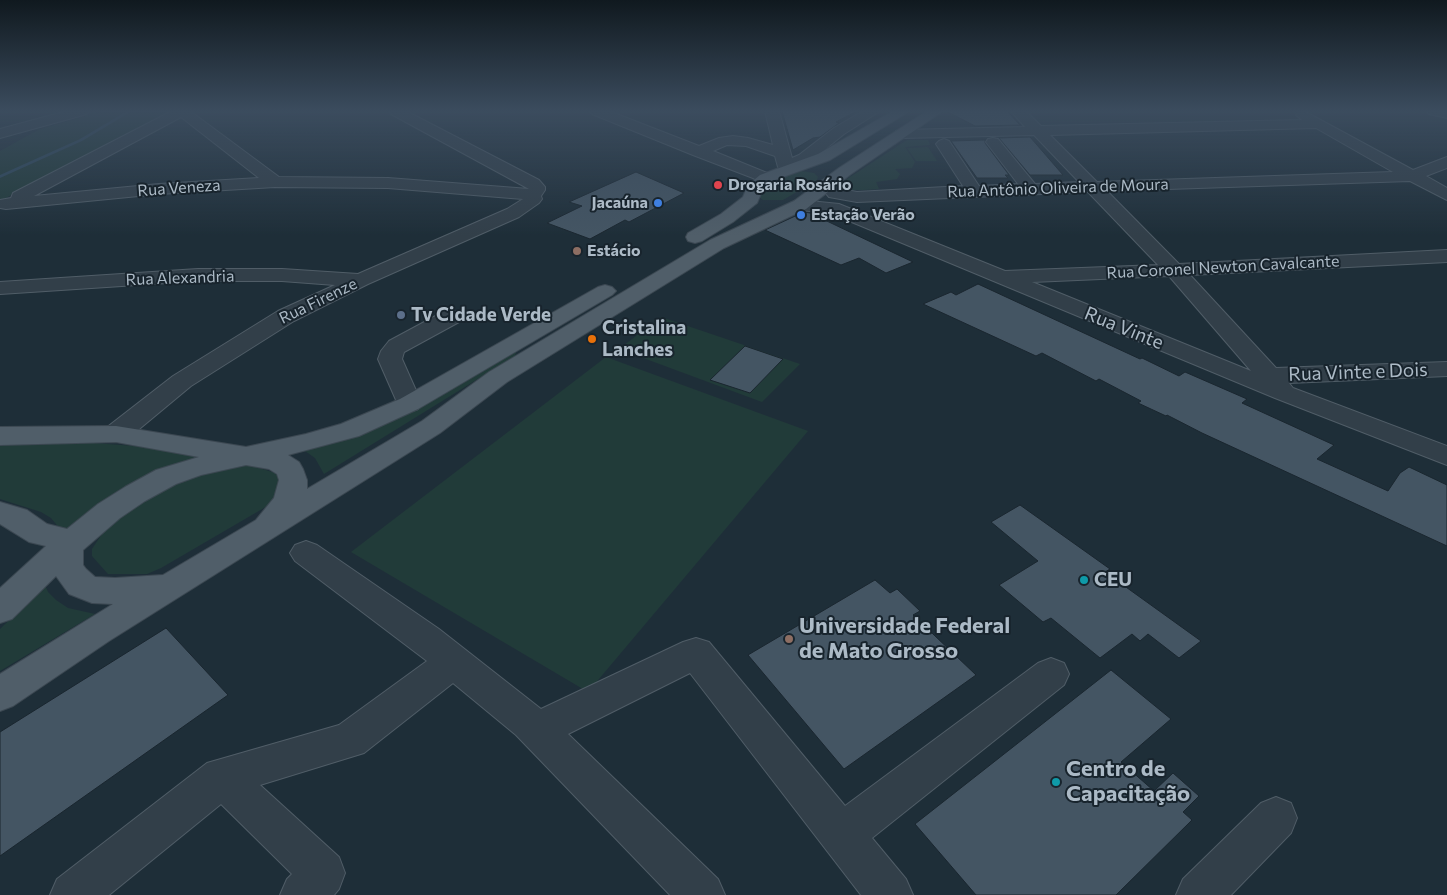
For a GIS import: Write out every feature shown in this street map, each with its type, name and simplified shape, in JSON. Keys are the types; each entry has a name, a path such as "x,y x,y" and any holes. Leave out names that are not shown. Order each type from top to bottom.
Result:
{"main road":[{"path":"807,164 831,153"},
{"path":"0,694 172,584 254,537 430,427 498,377 717,244 800,205 873,153"},
{"path":"0,608 70,544 109,512 135,494 166,478 195,467 309,442 350,430 410,404 727,218 751,199 754,189 784,164 807,164 819,168 830,174 827,186"},
{"path":"751,199 753,203 770,206 800,205"},
{"path":"0,436 116,434 277,461 289,469 293,480 292,490 286,504 254,537"},
{"path":"0,513 16,518 40,534 54,536 70,544"},
{"path":"70,544 66,554 67,566 80,585 92,590 137,590 172,584"}],"street":[{"path":"3,205 102,153"},
{"path":"236,153 275,182"},
{"path":"475,153 534,184 537,190 532,195"},
{"path":"700,153 766,178"},
{"path":"766,153 784,164 805,158 812,153"},
{"path":"781,153 784,164"},
{"path":"950,153 974,191"},
{"path":"1002,153 1031,190"},
{"path":"1058,153 1174,270 1276,384"},
{"path":"1370,153 1447,195"},
{"path":"1412,176 1447,162"},
{"name":"Rua Antônio Oliveira de Moura","path":"827,186 835,193 857,197 974,191 1412,176"},
{"name":"Rua Veneza","path":"3,205 159,189 275,182 388,184 532,195"},
{"name":"Rua Firenze","path":"116,434 182,381 286,316 361,280 513,213 528,204 533,199 532,195"},
{"name":"Rua Vinte","path":"800,205 833,208 998,277 1276,384 1447,456"},
{"name":"Rua Coronel Newton Cavalcante","path":"998,277 1447,256"},
{"name":"Rua Alexandria","path":"0,288 198,275 282,275 361,280"},
{"path":"410,404 390,359 392,351 397,346 451,317"},
{"name":"Rua Vinte e Dois","path":"1276,384 1447,369"},
{"path":"306,553 426,639 536,730 702,895"},
{"path":"536,730 696,653 890,895"},
{"path":"73,895 222,777 350,740 454,661"},
{"path":"842,834 1051,674"},
{"path":"222,777 323,873 303,895"},
{"path":"1199,895 1276,818"}],"green space":[{"path":"0,153 91,153 0,201"},
{"path":"887,153 909,153 915,162 912,168 895,169 900,174 897,179 876,182 879,189 851,190 841,183"},
{"path":"910,153 932,153 937,161 916,161"},
{"path":"793,172 814,173 818,177 817,180 783,200 763,200 758,196 759,191 773,181"},
{"path":"661,317 800,364 762,402 619,349"},
{"path":"514,352 516,353 515,356 324,474 315,458 305,451 350,437 405,415"},
{"path":"606,357 808,431 588,692 351,552"},
{"path":"81,442 134,446 201,456 157,472 65,535 51,518 41,512 0,499 0,443"},
{"path":"236,463 275,473 282,481 278,494 269,505 161,568 147,574 108,574 92,556 92,549 104,531 127,511 152,495 201,474"},
{"path":"45,585 48,592 56,600 68,608 95,614 0,671 0,629"}],"building":[{"path":"959,153 992,153 1009,175 1005,175 1008,178 977,178"},
{"path":"1011,153 1044,153 1063,175 1030,175"},
{"path":"636,172 684,193 629,222 625,220 590,239 547,223 582,206 569,202"},
{"path":"804,212 810,213 913,262 886,273 859,258 841,265 765,230"},
{"path":"978,284 1179,376 1185,372 1247,399 1242,403 1334,445 1317,459 1388,491 1400,473 1409,467 1447,485 1447,546 1138,403 1141,401 1099,379 1096,381 1042,353 1036,356 923,304 951,292 956,295"},
{"path":"745,346 783,359 750,393 710,380"},
{"name":"CEU","path":"1020,505 1110,569 1105,572 1201,641 1179,658 1148,634 1140,641 1132,634 1100,658 1051,618 1043,622 999,585 1038,561 991,522"},
{"path":"875,580 890,593 897,589 920,611 913,615 976,675 844,769 748,655"},
{"path":"166,628 228,695 0,856 0,732"},
{"name":"Centro de Capacitação","path":"1111,670 1171,719 1121,762 1154,791 1173,773 1199,796 1183,812 1192,820 1116,895 976,895 915,824"}],"waterway":[{"path":"0,177 53,153"}],"place":[{"name":"Drogaria Rosário","path":"718,185"},
{"name":"Jacaúna","path":"658,203"},
{"name":"Estação Verão","path":"801,215"},
{"name":"Estácio","path":"577,251"},
{"name":"Tv Cidade Verde","path":"401,315"},
{"name":"Cristalina Lanches","path":"592,339"},
{"name":"CEU","path":"1084,580"},
{"name":"Universidade Federal de Mato Grosso","path":"789,639"},
{"name":"Centro de Capacitação","path":"1056,782"}]}
